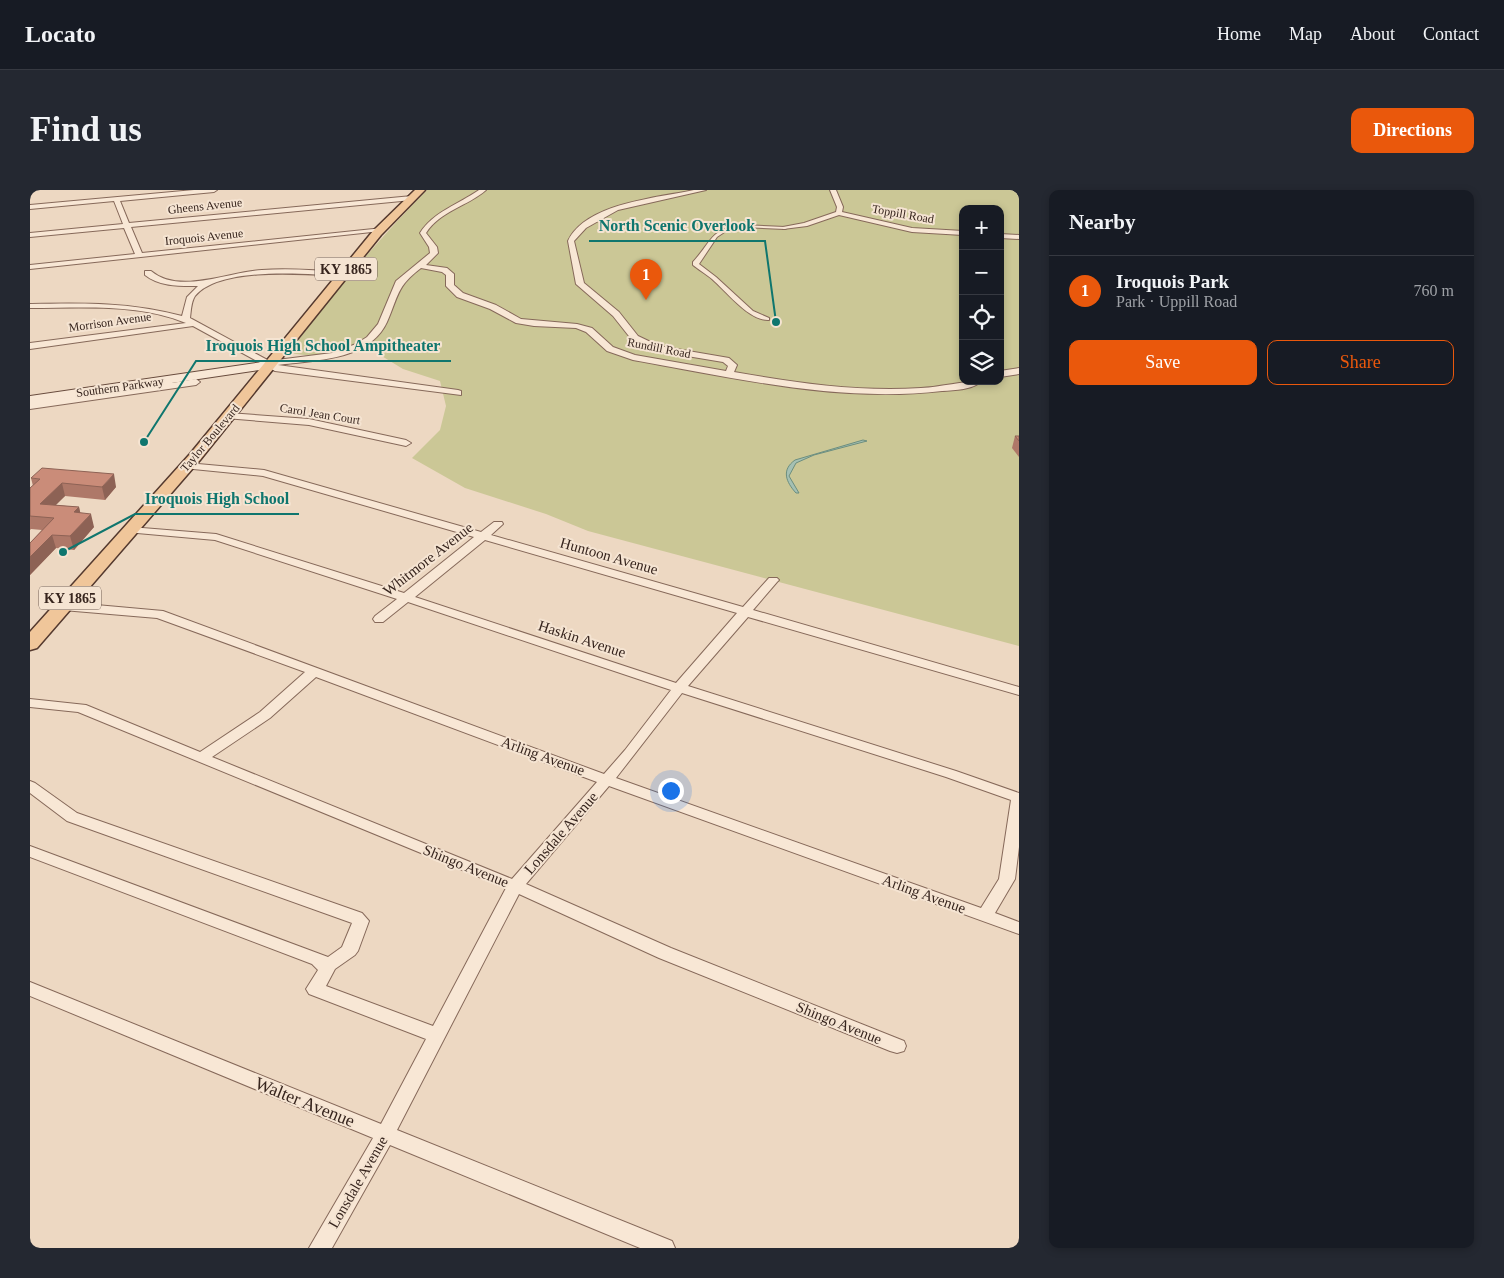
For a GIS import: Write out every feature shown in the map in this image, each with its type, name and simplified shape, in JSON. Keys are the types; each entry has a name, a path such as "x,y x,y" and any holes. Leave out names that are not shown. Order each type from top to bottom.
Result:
{"main road":[{"name":"KY 1865","path":"269,365 342,274 381,229 416,194"},
{"name":"Southern Parkway","path":"30,400 168,383 269,365"},
{"name":"Taylor Boulevard","path":"30,644 187,466 269,365"}],"street":[{"path":"30,207 214,190"},
{"path":"269,365 332,356 368,341 380,328 399,282 422,266 434,251 423,233 426,226 434,219 483,190"},
{"path":"703,190 616,208 606,212 577,232 571,241 580,284 616,314 634,338 657,348 726,360 733,365 729,373"},
{"path":"767,319 751,312 714,278 696,265 696,262 705,253 715,236 728,228 743,226 785,228 805,225 839,213 840,207 833,190"},
{"name":"Gheens Avenue","path":"30,235 416,194"},
{"path":"116,199 139,255"},
{"name":"Toppill Road","path":"839,213 912,230 959,234"},
{"name":"Iroquois Avenue","path":"30,268 381,229"},
{"path":"1004,236 1019,237"},
{"name":"Rundill Road","path":"422,266 446,270 450,274 450,286 456,293 493,307 518,321 582,327 591,331 610,349 626,356 797,386 867,392 928,391 968,385"},
{"path":"190,322 190,299 198,289 208,284 234,276 266,272 342,274"},
{"path":"148,273 154,278 168,282 208,284"},
{"path":"30,306 72,304 121,306 190,322 255,355 278,369 321,373 458,393"},
{"name":"Morrison Avenue","path":"30,346 190,322"},
{"path":"1004,374 1019,372"},
{"path":"30,406 168,383 196,382"},
{"name":"Carol Jean Court","path":"228,416 308,422 406,442"},
{"name":"Huntoon Avenue","path":"187,466 264,472 1019,691"},
{"name":"Whitmore Avenue","path":"379,619 498,524"},
{"name":"Haskin Avenue","path":"130,530 216,537 283,557 679,688 951,774 1019,799"},
{"name":"Lonsdale Avenue","path":"320,1248 385,1135 515,886 630,753 679,688 773,580"},
{"name":"Arling Avenue","path":"63,606 159,614 607,780 1019,928"},
{"path":"202,757 265,715 314,671"},
{"name":"Shingo Avenue","path":"30,703 81,708 515,886 665,953 897,1046"},
{"path":"30,786 72,817 356,917 361,922 349,950 326,967"},
{"path":"986,916 1007,879 1016,803 1019,799"},
{"path":"30,851 318,958 325,963 327,970 315,989 436,1035"},
{"name":"Walter Avenue","path":"30,989 664,1248"}],"shaded area":[{"path":"427,190 1019,190 1019,646 588,531 546,514 465,488 412,458 440,430 446,406 440,381 403,369 362,344 319,357 289,353 338,289"},
{"path":"863,440 867,441 814,455 796,463 789,476 799,493 796,493 790,485 786,476 788,468 795,460"}],"building":[{"path":"42,468 114,474 102,487 62,483 40,504 79,507 74,512 91,514 70,536 52,535 30,557 30,543 54,518 30,516 30,488 40,479 31,478"}],"place":[{"name":"Iroquois Park","path":"646,300"},
{"name":"North Scenic Overlook","path":"776,322"},
{"name":"Iroquois High School Ampitheater","path":"144,442"},
{"name":"Iroquois High School","path":"63,552"}]}
